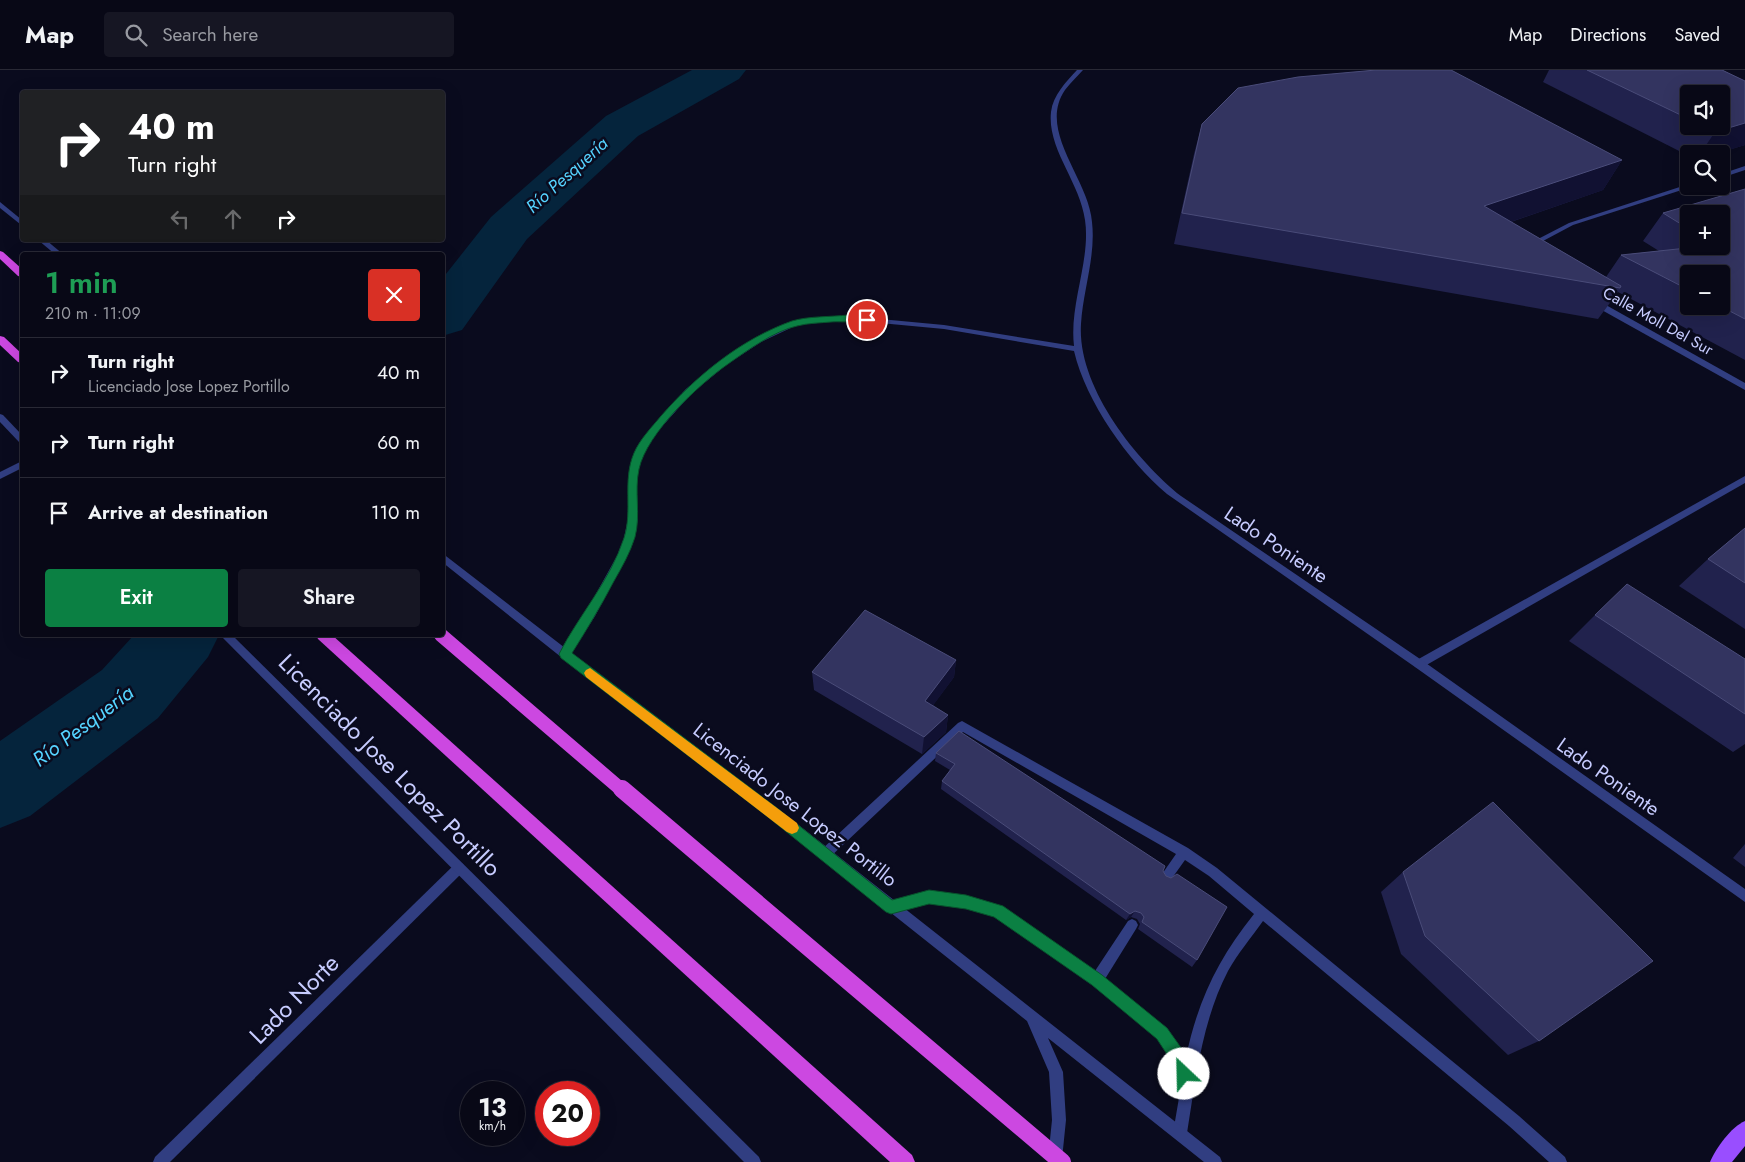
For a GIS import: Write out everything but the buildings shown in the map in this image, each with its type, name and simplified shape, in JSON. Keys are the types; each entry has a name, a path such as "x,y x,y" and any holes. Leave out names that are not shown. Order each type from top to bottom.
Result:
{"highway":[{"path":"0,254 20,272"},
{"path":"0,339 20,358"},
{"path":"325,637 905,1162"},
{"path":"443,637 884,1013 1062,1162"}],"main road":[{"path":"1720,1162 1745,1131"}],"street":[{"name":"Lado Poniente","path":"1080,70 1060,93 1054,109 1053,125 1057,145 1085,201 1089,221 1087,255 1078,315 1078,349 1084,369 1121,438 1150,474 1178,498 1419,664 1745,896"},
{"path":"1730,173 1745,168"},
{"path":"1536,259 1534,248 1540,240 1571,224 1680,189"},
{"path":"0,204 20,221"},
{"path":"44,242 56,252"},
{"name":"Calle Moll Del Sur","path":"1584,297 1745,387"},
{"path":"565,654 591,614 622,556 629,538 633,519 632,484 634,469 640,452 655,430 688,391 723,363 758,340 795,323 848,318 944,327 1078,349"},
{"path":"0,417 20,438"},
{"path":"0,476 20,465"},
{"path":"1419,664 1745,480"},
{"name":"Licenciado Jose Lopez Portillo","path":"445,558 565,654 825,854 1215,1162"},
{"name":"Licenciado Jose Lopez Portillo","path":"227,637 338,745 754,1162"},
{"path":"825,854 962,726 1184,852 1213,872 1498,1108 1560,1162"},
{"path":"1166,876 1184,852"},
{"name":"Lado Norte","path":"160,1162 459,868"},
{"path":"891,907 929,897 966,902 998,911 1097,980 1162,1033 1181,1061 1188,1086"},
{"path":"1180,1134 1196,1037 1211,991 1232,952 1262,913"},
{"path":"1097,980 1132,925"},
{"path":"1031,1016 1056,1072 1059,1120 1054,1162"}],"waterway":[{"name":"Río Pesquería","path":"445,314 509,228 622,126 724,70"},
{"name":"Río Pesquería","path":"0,789 130,694 179,637"}],"slow traffic":[{"path":"590,673 792,828"}],"route":[{"path":"867,320 848,318 795,323 758,340 723,363 688,391 655,430 640,452 634,469 632,484 633,519 629,538 622,556 591,614 565,654 773,812 891,907 929,897 966,902 998,911 1097,980 1162,1033 1181,1061 1184,1074"}]}
